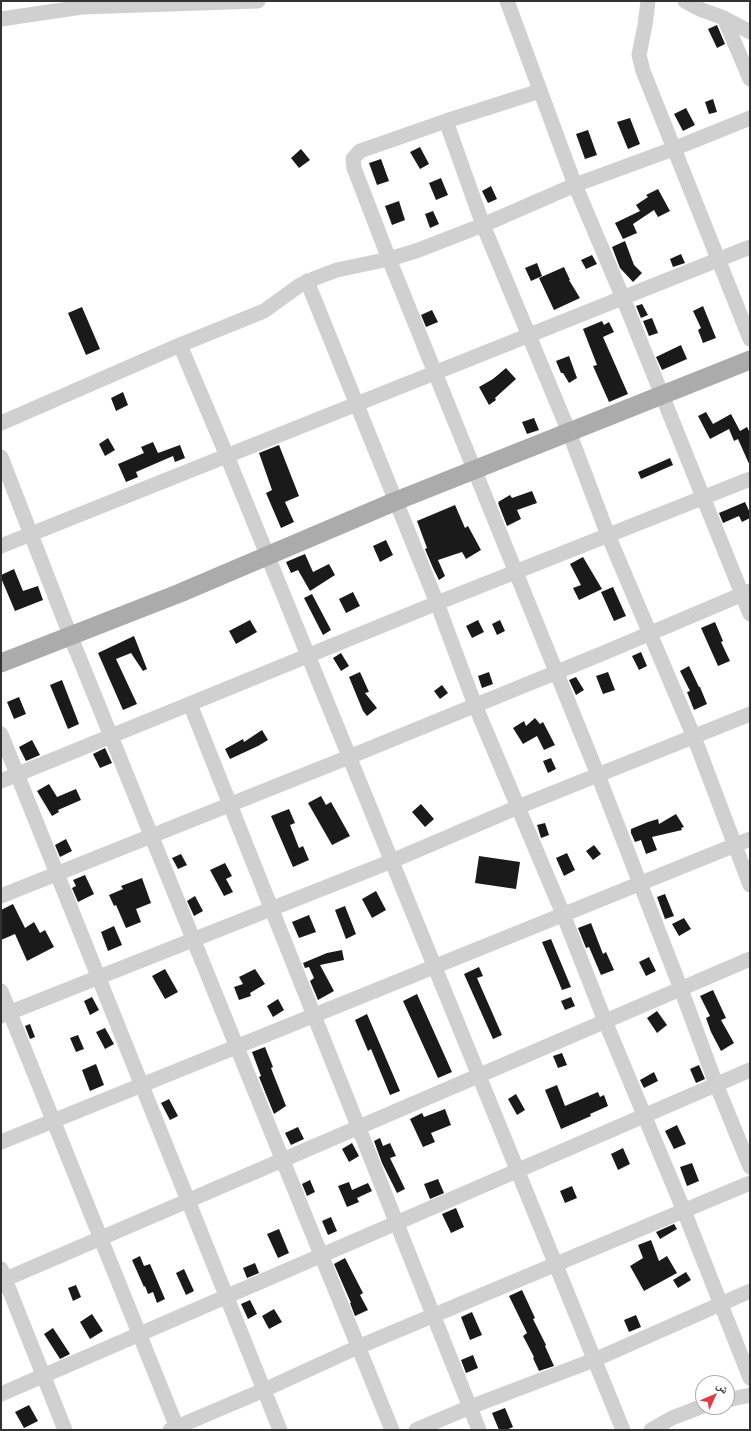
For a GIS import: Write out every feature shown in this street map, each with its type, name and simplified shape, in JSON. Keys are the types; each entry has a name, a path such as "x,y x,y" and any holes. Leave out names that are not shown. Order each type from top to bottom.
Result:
{"main road":[{"path":"1,663 180,593 396,501 750,360"}],"street":[{"path":"1,19 82,7 258,1"},
{"path":"507,1 575,185 623,298 703,498 746,593 750,614"},
{"path":"648,1 645,25 638,55 643,71 750,339"},
{"path":"685,1 702,10 724,18 750,32"},
{"path":"724,18 750,79"},
{"path":"540,91 446,121 360,152 353,159 354,168 434,373 598,775 716,1084 750,1167"},
{"path":"1,423 180,345 264,311 307,281 337,270 389,259 416,251 483,225 575,185 674,149 750,118"},
{"path":"446,121 483,225 530,335 608,535 694,737 750,885"},
{"path":"1,546 750,247"},
{"path":"307,281 437,603 475,706 563,914 684,1211 750,1378"},
{"path":"180,345 268,556 623,1430"},
{"path":"1,457 70,635 392,1430"},
{"path":"1,781 437,603 750,479"},
{"path":"1,896 475,706 746,593"},
{"path":"190,704 479,1430"},
{"path":"5,1014 392,861 518,807 750,714"},
{"path":"1,734 280,1430"},
{"path":"1,1142 750,839"},
{"path":"65,1430 44,1375 2,1276 100,1238 188,1201 750,959"},
{"path":"1,991 5,1014 53,1121 139,1334 175,1429 358,1347 750,1183"},
{"path":"1,1394 750,1070"},
{"path":"416,1430 470,1407 594,1360 750,1291"},
{"path":"735,1398 750,1395"},
{"path":"651,1430 672,1418 695,1409"}],"building":[{"path":"717,25 725,44 717,48 708,29"},
{"path":"713,99 717,112 709,114 705,102"},
{"path":"686,108 695,125 683,131 674,114"},
{"path":"630,118 640,144 628,149 617,122"},
{"path":"588,130 597,155 585,159 576,134"},
{"path":"420,147 429,164 420,169 410,152"},
{"path":"301,149 310,160 299,168 291,158"},
{"path":"381,159 389,181 377,185 369,163"},
{"path":"441,178 448,195 436,200 429,183"},
{"path":"491,186 497,199 488,203 482,191"},
{"path":"658,189 670,211 658,217 654,210 633,224 637,233 623,239 615,223 640,211 636,205 648,197 646,195"},
{"path":"399,201 405,220 392,225 385,206"},
{"path":"433,211 439,224 430,228 425,214"},
{"path":"625,241 634,265 642,273 633,282 620,268 612,247"},
{"path":"681,254 685,263 673,267 670,259"},
{"path":"592,255 597,264 586,269 581,260"},
{"path":"537,263 542,276 531,281 525,268"},
{"path":"564,267 569,280 580,298 554,310 539,278"},
{"path":"642,304 648,315 641,318 636,306"},
{"path":"703,306 716,338 703,343 698,330 701,328 693,311"},
{"path":"82,307 100,349 86,355 68,313"},
{"path":"432,310 438,322 426,327 421,315"},
{"path":"652,318 658,333 649,336 643,321"},
{"path":"602,321 604,325 609,322 614,332 603,337 628,394 609,402 593,366 597,365 583,329"},
{"path":"681,345 687,359 662,370 656,357"},
{"path":"569,356 577,378 569,383 563,373 561,373 556,361"},
{"path":"506,368 516,379 495,398 496,400 489,405 479,387 493,379"},
{"path":"123,392 128,405 116,411 111,398"},
{"path":"706,412 713,424 731,414 740,431 747,427 750,433 750,466 738,439 734,441 729,429 710,439 698,416"},
{"path":"534,418 539,430 527,434 522,422"},
{"path":"108,438 115,450 105,456 99,444"},
{"path":"153,442 158,453 180,445 185,458 175,462 173,456 136,472 138,477 126,482 118,464 144,453 141,447"},
{"path":"279,445 299,496 285,502 294,522 281,528 266,493 272,490 259,453"},
{"path":"670,458 673,465 641,479 638,472"},
{"path":"532,491 537,503 517,510 521,519 507,526 498,502 510,495 512,498"},
{"path":"745,502 750,513 750,518 742,522 739,516 723,523 719,513"},
{"path":"455,505 465,528 468,526 481,550 466,559 462,552 438,560 445,576 439,580 425,549 427,548 417,521"},
{"path":"386,540 393,555 380,562 373,546"},
{"path":"305,554 313,572 329,564 335,575 310,591 298,570 291,573 286,562"},
{"path":"583,557 602,589 579,600 573,588 581,585 570,564"},
{"path":"14,569 23,591 38,586 43,600 15,611 1,578 1,575"},
{"path":"613,587 626,616 614,621 601,592"},
{"path":"353,592 360,606 346,613 339,599"},
{"path":"312,594 331,630 323,635 304,598"},
{"path":"250,620 257,632 236,644 229,631"},
{"path":"478,620 484,632 472,638 466,626"},
{"path":"500,620 505,631 497,635 492,624"},
{"path":"715,622 723,641 721,642 730,661 718,666 701,628"},
{"path":"134,636 147,669 143,671 131,653 116,659 137,704 123,710 98,653"},
{"path":"641,652 647,666 639,670 632,656"},
{"path":"341,653 349,666 341,671 333,658"},
{"path":"689,666 707,704 694,710 687,692 690,691 680,671"},
{"path":"360,672 369,692 365,693 377,708 367,716 363,711 349,677"},
{"path":"489,672 493,684 482,688 478,676"},
{"path":"608,672 615,690 603,694 596,676"},
{"path":"576,677 584,690 576,695 569,680"},
{"path":"62,680 79,724 68,729 50,685"},
{"path":"442,685 448,693 440,699 434,691"},
{"path":"19,697 26,714 14,719 7,702"},
{"path":"535,718 540,724 543,722 555,745 544,750 537,736 523,744 513,728 524,721 526,726"},
{"path":"262,730 268,740 230,759 225,749 243,739 244,742"},
{"path":"32,740 40,755 26,761 19,747"},
{"path":"105,748 112,763 100,768 93,754"},
{"path":"551,758 556,769 548,773 543,761"},
{"path":"49,784 57,797 76,789 81,800 58,810 59,812 52,816 37,791"},
{"path":"321,796 326,805 331,802 350,836 332,845 308,803"},
{"path":"421,804 434,819 425,827 412,812"},
{"path":"289,809 295,823 290,825 299,848 303,846 309,860 293,867 271,816"},
{"path":"676,814 684,827 681,828 682,830 652,837 657,850 646,854 641,840 635,842 631,829 658,819 659,824"},
{"path":"545,823 549,835 541,838 537,825"},
{"path":"66,839 72,851 60,857 55,845"},
{"path":"594,845 601,854 593,860 586,851"},
{"path":"567,853 575,870 564,876 556,858"},
{"path":"181,854 187,865 178,869 172,858"},
{"path":"479,856 520,862 516,889 475,883"},
{"path":"225,863 232,876 226,879 233,892 224,896 210,870"},
{"path":"85,875 94,894 78,902 72,888 76,886 73,880"},
{"path":"142,878 151,903 136,909 141,922 126,928 116,905 114,906 109,895 123,889 121,886"},
{"path":"376,891 386,910 372,918 362,899"},
{"path":"665,894 674,916 665,919 657,897"},
{"path":"195,896 203,911 194,916 187,901"},
{"path":"13,904 25,928 34,922 40,933 45,930 54,947 27,961 15,934 1,940 1,910"},
{"path":"345,906 356,934 346,939 335,910"},
{"path":"309,915 316,932 299,938 292,922"},
{"path":"684,918 691,929 679,936 672,924"},
{"path":"591,923 603,954 606,952 614,970 601,975 589,947 586,948 578,928"},
{"path":"114,926 122,945 108,951 101,932"},
{"path":"551,939 571,987 562,990 542,942"},
{"path":"342,950 344,960 320,965 334,991 318,1000 310,981 314,978 309,967 305,968 303,963 327,953"},
{"path":"649,957 656,971 646,976 639,962"},
{"path":"479,967 483,976 477,978 502,1035 493,1039 464,974"},
{"path":"165,969 178,992 165,999 152,976"},
{"path":"255,969 265,984 250,993 251,996 239,1000 234,987 243,984 239,977"},
{"path":"713,990 726,1018 721,1020 734,1043 721,1051 711,1032 706,1018 710,1016 700,996"},
{"path":"417,994 452,1072 438,1078 403,1001"},
{"path":"92,997 99,1010 90,1015 84,1001"},
{"path":"571,997 575,1006 565,1010 561,1001"},
{"path":"278,999 284,1010 273,1017 267,1006"},
{"path":"657,1011 667,1025 657,1033 647,1018"},
{"path":"367,1014 400,1091 390,1095 371,1049 368,1051 355,1020"},
{"path":"30,1024 35,1037 30,1039 25,1026"},
{"path":"105,1028 114,1044 105,1049 96,1032"},
{"path":"78,1035 84,1049 76,1052 70,1038"},
{"path":"265,1047 273,1067 271,1068 286,1106 274,1114 259,1077 261,1076 252,1052"},
{"path":"562,1053 567,1065 558,1068 553,1056"},
{"path":"96,1064 104,1085 90,1091 82,1070"},
{"path":"699,1065 705,1079 696,1083 690,1069"},
{"path":"654,1072 658,1081 644,1088 640,1080"},
{"path":"557,1085 565,1106 598,1092 600,1097 604,1095 608,1106 590,1114 591,1116 561,1129 545,1090"},
{"path":"516,1094 525,1110 517,1115 508,1099"},
{"path":"169,1099 178,1116 170,1120 161,1103"},
{"path":"445,1109 451,1125 431,1133 435,1142 423,1147 410,1119 422,1113 424,1117"},
{"path":"677,1125 686,1144 674,1149 665,1131"},
{"path":"298,1127 304,1139 291,1145 285,1133"},
{"path":"380,1138 383,1146 390,1143 396,1156 390,1158 405,1189 397,1193 382,1163 374,1141"},
{"path":"352,1143 359,1156 349,1162 342,1149"},
{"path":"623,1148 630,1164 618,1170 611,1154"},
{"path":"692,1163 699,1181 687,1186 680,1167"},
{"path":"438,1179 444,1193 430,1199 424,1184"},
{"path":"310,1180 315,1192 307,1196 302,1184"},
{"path":"349,1182 352,1190 368,1183 372,1191 357,1198 359,1202 347,1207 338,1186"},
{"path":"572,1186 577,1198 565,1203 560,1191"},
{"path":"456,1208 464,1227 451,1233 442,1214"},
{"path":"331,1217 337,1231 328,1235 322,1221"},
{"path":"674,1224 677,1229 660,1239 656,1232"},
{"path":"279,1229 289,1253 278,1258 267,1234"},
{"path":"651,1240 659,1261 667,1256 677,1273 644,1291 630,1266 643,1258 638,1245"},
{"path":"140,1256 144,1266 150,1264 165,1299 157,1303 153,1292 148,1294 132,1260"},
{"path":"345,1258 363,1293 360,1295 368,1310 355,1316 334,1264"},
{"path":"255,1263 259,1273 247,1278 243,1268"},
{"path":"184,1269 194,1291 186,1295 176,1273"},
{"path":"686,1272 691,1280 678,1288 673,1280"},
{"path":"76,1285 81,1297 73,1301 68,1288"},
{"path":"522,1290 554,1366 539,1371 533,1358 534,1357 523,1336 527,1333 509,1296"},
{"path":"250,1300 257,1314 248,1319 241,1304"},
{"path":"274,1309 282,1322 269,1329 262,1316"},
{"path":"472,1312 482,1335 470,1340 461,1317"},
{"path":"92,1314 103,1331 90,1339 80,1322"},
{"path":"636,1315 641,1327 629,1332 624,1320"},
{"path":"53,1328 70,1354 60,1359 44,1334"},
{"path":"473,1355 478,1368 466,1373 461,1360"},
{"path":"29,1405 38,1421 24,1428 15,1412"},
{"path":"505,1408 513,1427 506,1430 499,1430 492,1413"}]}
